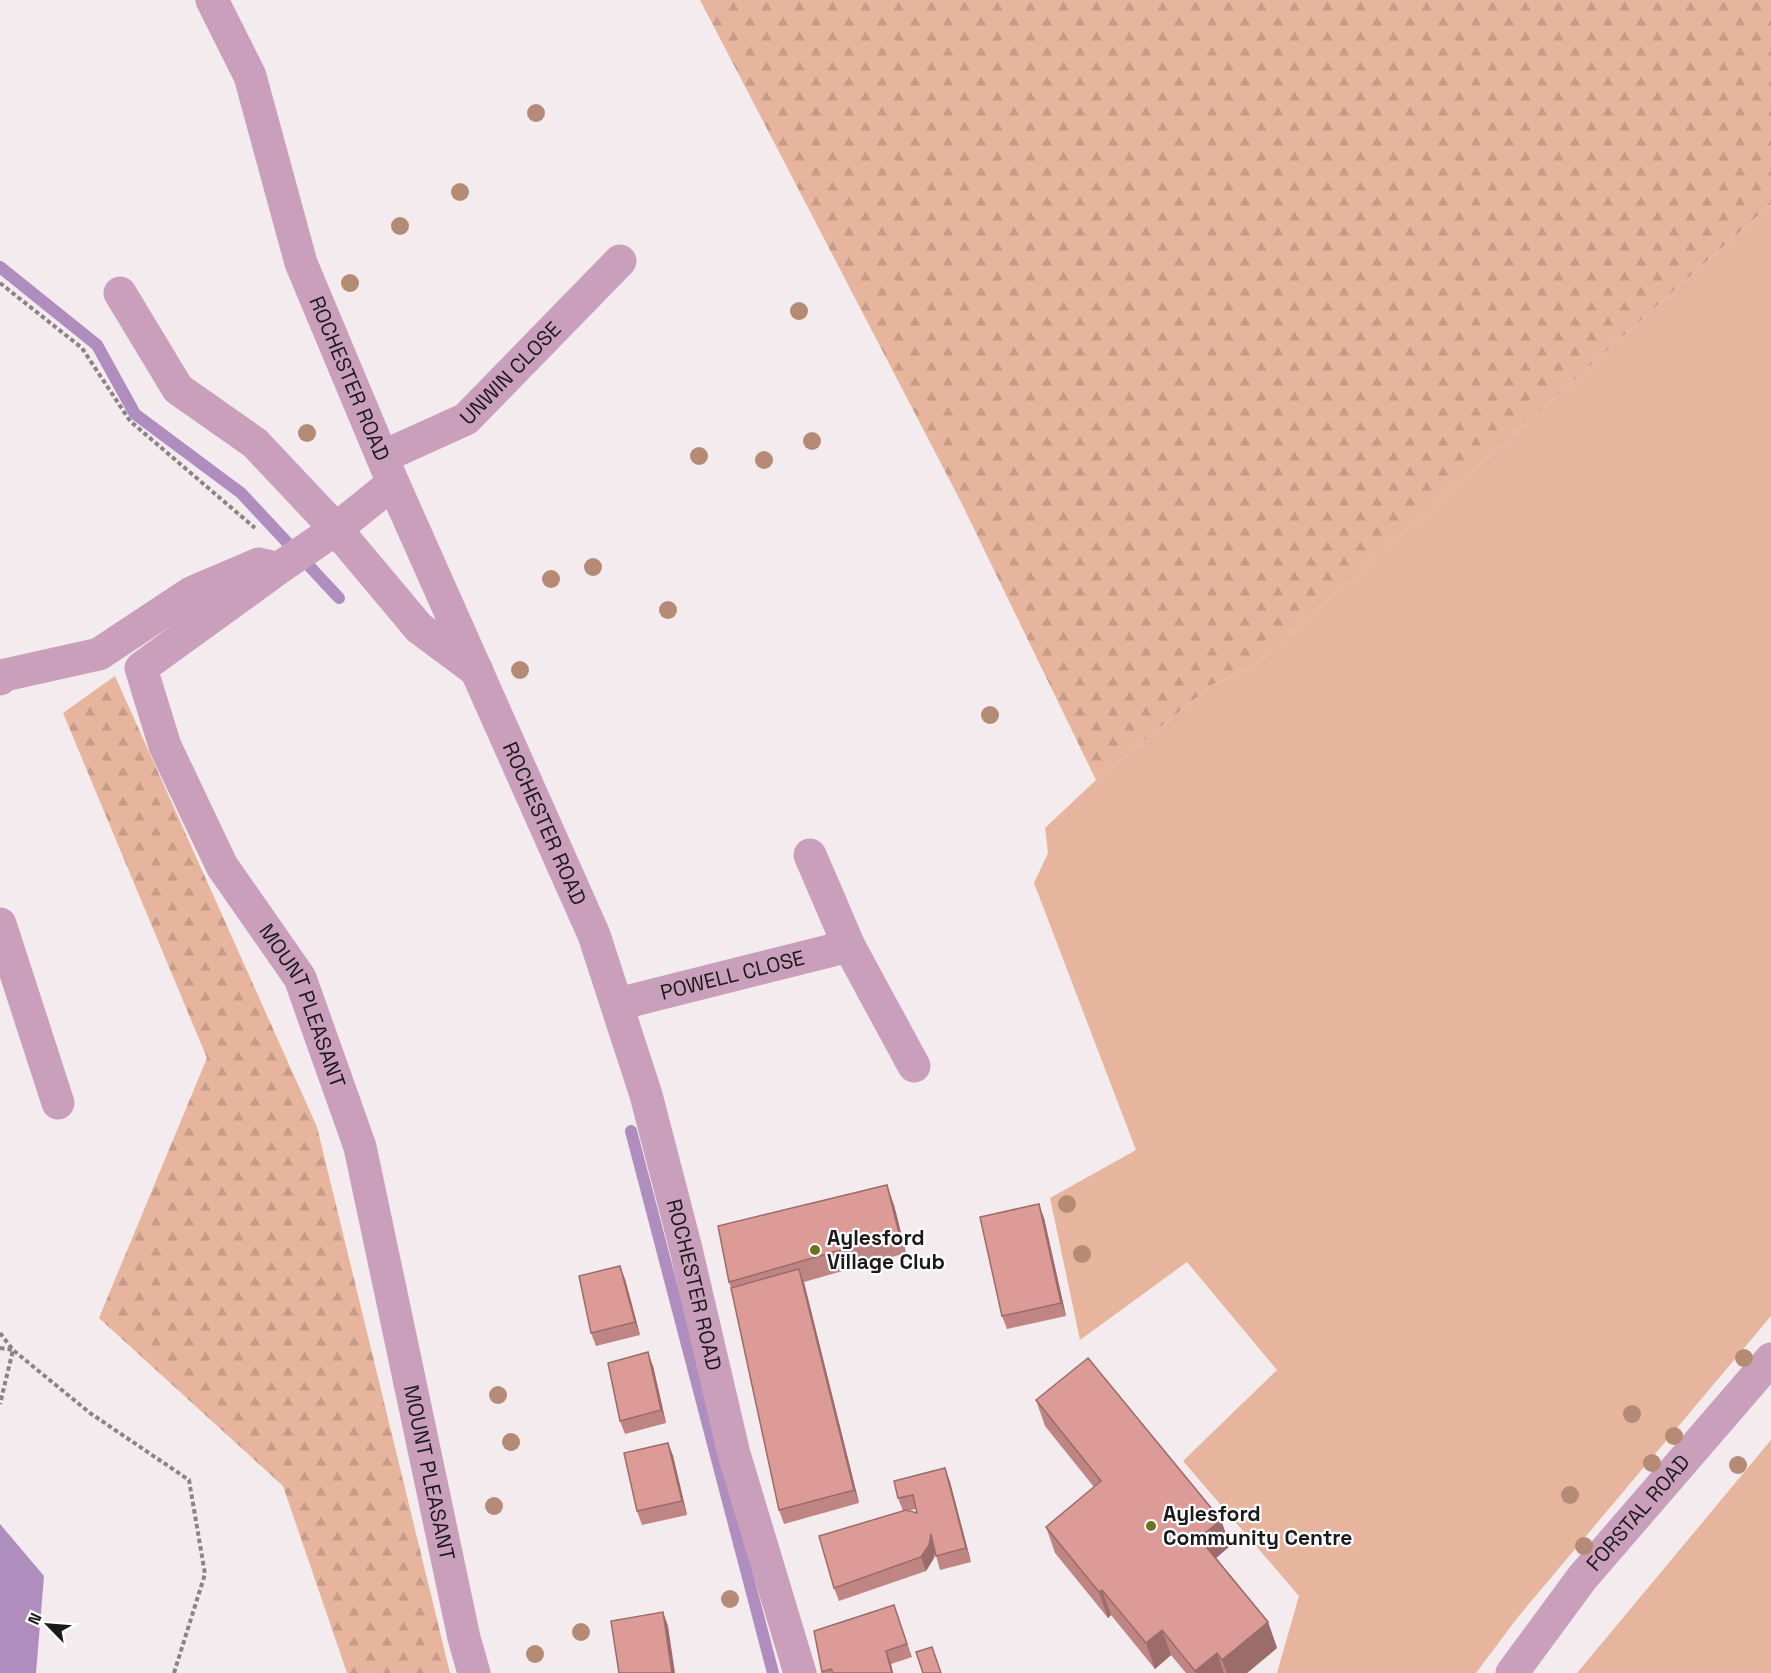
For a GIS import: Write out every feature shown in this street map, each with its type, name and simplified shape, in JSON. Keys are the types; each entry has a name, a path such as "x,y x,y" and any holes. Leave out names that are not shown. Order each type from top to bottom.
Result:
{"street":[{"name":"ROCHESTER ROAD","path":"212,0 250,76 301,263 388,470 594,935 618,1004 652,1117 686,1249 734,1454 800,1673"},
{"name":"UNWIN CLOSE","path":"388,470 466,418 620,261"},
{"path":"120,293 178,389 255,443 336,529 418,628 478,672"},
{"name":"MOUNT PLEASANT","path":"388,470 336,529 141,668 165,746 222,866 300,978 360,1147 464,1638 474,1673"},
{"path":"0,679 5,675 99,654 190,593 259,564 291,560"},
{"path":"810,855 849,946 914,1066"},
{"path":"0,924 58,1103"},
{"name":"POWELL CLOSE","path":"618,1004 849,946"},
{"name":"FORSTAL ROAD","path":"1512,1673 1582,1578 1771,1359"}],"path":[{"path":"0,283 82,348 130,421 291,560"},
{"path":"0,1333 13,1350 90,1413 189,1480 205,1575 174,1673"},
{"path":"0,1347 13,1350"},
{"path":"0,1404 13,1350"}],"green space":[{"path":"700,0 1771,0 1771,204 1253,667 1212,685 1096,780 961,502"},
{"path":"1771,204 1771,1316 1518,1617 1476,1673 1277,1673 1299,1596 1183,1461 1277,1370 1187,1262 1080,1340 1050,1198 1136,1150 1034,883 1048,853 1045,828 1096,780 1212,685 1253,667"},
{"path":"115,676 317,1127 450,1673 347,1673 283,1486 99,1318 207,1058 63,713"},
{"path":"1771,1440 1771,1673 1577,1673"}],"shaded area":[{"path":"0,1524 44,1576 36,1673 0,1673"}],"building":[{"path":"887,1185 899,1233 729,1282 718,1226"},
{"path":"1039,1204 1061,1303 1002,1316 980,1217"},
{"path":"620,1266 635,1322 591,1333 579,1276"},
{"path":"799,1269 854,1490 779,1510 731,1288"},
{"path":"648,1352 661,1410 620,1421 608,1363"},
{"name":"Aylesford Community Centre","path":"1088,1358 1221,1520 1199,1538 1268,1622 1222,1660 1217,1653 1195,1671 1162,1630 1146,1643 1102,1590 1099,1592 1046,1527 1101,1481 1036,1400"},
{"path":"668,1443 682,1501 637,1511 624,1453"},
{"path":"945,1468 966,1548 936,1556 931,1534 929,1545 921,1557 834,1588 819,1536 906,1510 917,1513 913,1495 898,1498 894,1481"},
{"path":"894,1605 907,1644 886,1651 892,1673 833,1673 831,1669 822,1672 814,1631"},
{"path":"663,1612 672,1673 619,1673 611,1621"},
{"path":"932,1647 941,1673 923,1673 916,1652"}],"waterway":[{"path":"0,267 97,345 135,414 241,493 339,598"},
{"path":"631,1131 773,1673"}],"place":[{"name":"Aylesford Village Club","path":"815,1250"},
{"name":"Aylesford Community Centre","path":"1151,1526"}]}
